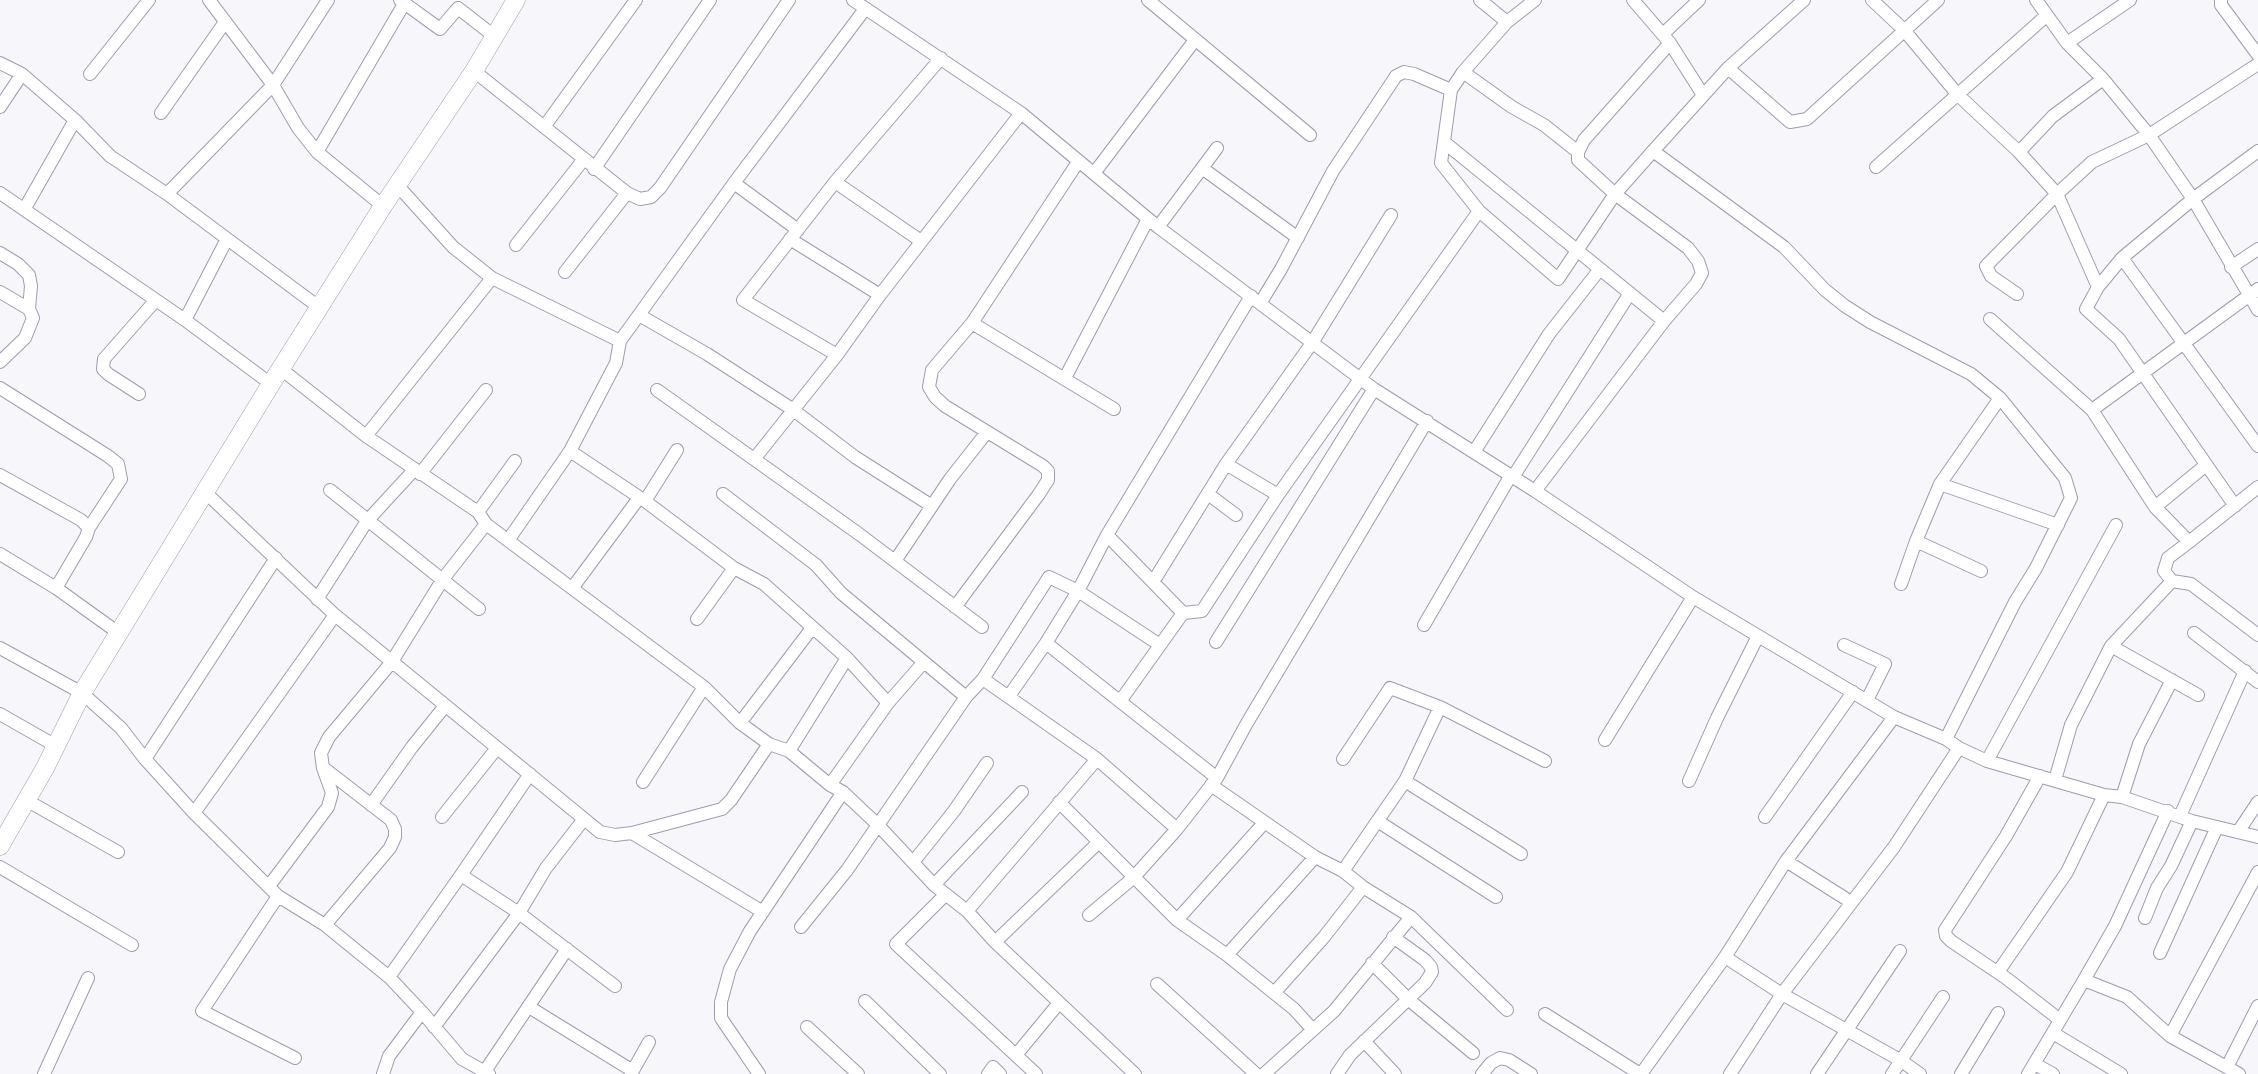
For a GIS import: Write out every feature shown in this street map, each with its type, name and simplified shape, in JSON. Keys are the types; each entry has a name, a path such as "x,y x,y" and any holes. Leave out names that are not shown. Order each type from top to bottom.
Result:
{"street":[{"path":"90,74 149,0"},
{"path":"209,0 273,85 298,128 317,152 383,206"},
{"path":"167,194 273,85 328,0"},
{"path":"0,846 7,818 26,800 82,693 383,206 474,71 516,0"},
{"path":"544,127 636,0"},
{"path":"594,169 710,0"},
{"path":"474,71 627,194 640,199 652,197 789,0"},
{"path":"853,0 1021,113 1153,223 1374,388 1693,597 1758,636 1894,717 1946,738 1959,748 1987,761 2258,837"},
{"path":"1148,0 1310,135"},
{"path":"1480,0 1507,22"},
{"path":"1535,0 1507,22 1463,72 1451,90 1441,163 1479,211 1558,279 1615,194 1653,150 1728,68 1804,0"},
{"path":"1633,0 1667,38 1703,95"},
{"path":"1535,491 1702,273 1698,261 1688,248 1615,194 1578,160 1578,152 1584,140 1699,0"},
{"path":"1872,0 1904,30 1958,95 2018,152 2057,194 2098,287"},
{"path":"1728,68 1790,122 1807,119 1938,0"},
{"path":"2036,0 2067,43 2103,79 2149,135 2193,199 2231,267 2253,292 2258,310"},
{"path":"2067,43 2130,0"},
{"path":"2221,0 2221,5 2258,55"},
{"path":"317,152 402,2 440,29 458,8 494,36"},
{"path":"509,539 570,452 616,363 620,341 734,183 866,9"},
{"path":"1876,167 2046,16"},
{"path":"161,113 225,22"},
{"path":"1095,173 1195,40"},
{"path":"837,355 743,300 835,182 941,58"},
{"path":"0,63 23,74 75,120 110,156 167,194 320,308"},
{"path":"2017,294 1991,276 1986,266 2057,194 2092,162 2149,135 2258,65"},
{"path":"1009,696 1046,643 1078,591 1107,535 1256,299 1298,238 1333,171 1396,76 1404,72 1414,74 1451,90"},
{"path":"1463,72 1512,107 1544,125 1578,152"},
{"path":"0,107 23,74"},
{"path":"2018,152 2053,116 2103,79"},
{"path":"755,458 1021,113"},
{"path":"25,208 75,120"},
{"path":"1444,142 1664,321"},
{"path":"1065,378 1153,223 1217,148"},
{"path":"1653,150 1784,247 1844,306 1971,374 2000,397 2065,478 2071,498 1946,738"},
{"path":"2235,506 2119,338 2086,309 2098,287 2122,258 2193,199 2258,151"},
{"path":"516,246 584,159"},
{"path":"955,607 1048,480 1048,471 934,397 929,387 932,370 972,323 1079,162"},
{"path":"1202,168 1298,238"},
{"path":"835,182 921,241"},
{"path":"734,183 794,234 880,295"},
{"path":"398,186 453,247 492,278 620,341"},
{"path":"0,192 156,301 276,377 478,512 486,524 704,687 740,723 769,744 789,751 830,785 843,792 945,895 967,911 995,942 1135,1074"},
{"path":"565,272 627,194"},
{"path":"1121,700 1183,614 1202,611 1278,495 1479,211"},
{"path":"1153,582 1226,464 1312,343 1391,215"},
{"path":"185,320 227,239"},
{"path":"2231,267 2258,249"},
{"path":"0,253 18,264 29,275 29,309 33,318 25,338 0,362"},
{"path":"2122,258 2258,446"},
{"path":"1474,452 1549,334 1600,269"},
{"path":"366,436 492,278"},
{"path":"0,292 29,309"},
{"path":"2092,410 2253,292"},
{"path":"1424,625 1512,476 1630,293"},
{"path":"139,394 107,374 103,369 104,359 156,301"},
{"path":"639,315 792,409 855,457 932,506"},
{"path":"1990,319 2092,410 2155,507 2189,541"},
{"path":"972,323 1114,409"},
{"path":"0,388 118,464 121,479 55,588"},
{"path":"1216,642 1374,388"},
{"path":"317,599 367,521 417,472 486,390"},
{"path":"657,390 755,458 982,627"},
{"path":"1901,584 1940,484 2000,397"},
{"path":"1089,915 1133,877 1177,829 1214,782 1427,421"},
{"path":"895,561 950,478 987,432"},
{"path":"573,587 677,450"},
{"path":"570,452 642,499 734,568 764,584 847,659 888,703"},
{"path":"478,512 515,461"},
{"path":"1226,464 1278,495"},
{"path":"2155,507 2206,465"},
{"path":"0,475 81,520 89,528"},
{"path":"1940,484 2058,525"},
{"path":"2258,487 2168,558 2164,571 2172,580 2191,584 2258,635"},
{"path":"330,490 480,609"},
{"path":"205,492 335,615 600,832 615,835 632,833 722,808 732,800 769,744"},
{"path":"723,494 816,565 841,593 965,697"},
{"path":"1208,494 1236,515"},
{"path":"295,1058 202,1011 273,891 328,807 332,793 321,753 329,737 391,663 443,579 486,524"},
{"path":"1987,761 2116,525"},
{"path":"1107,535 1183,614"},
{"path":"1916,541 1981,571"},
{"path":"0,554 55,588 120,634"},
{"path":"145,759 276,558"},
{"path":"697,619 734,568"},
{"path":"801,927 847,870 965,697 983,679 1049,577 1078,591 1160,645"},
{"path":"2055,780 2071,725 2111,646 2172,580"},
{"path":"1605,740 1693,597"},
{"path":"194,813 335,615"},
{"path":"740,723 812,628"},
{"path":"2194,633 2258,682"},
{"path":"1689,780 1758,636"},
{"path":"1046,643 1121,700 1264,823 1411,916 1507,1010"},
{"path":"1844,645 1885,663 1867,700"},
{"path":"2111,646 2198,695"},
{"path":"0,648 82,693 121,728 194,813 273,891 325,925 389,977 462,1059 487,1073 567,950"},
{"path":"789,751 847,659"},
{"path":"830,785 888,703 923,663"},
{"path":"2145,918 2157,888 2171,866 2186,818 2245,671"},
{"path":"983,679 1097,759 1177,829"},
{"path":"2122,797 2139,744 2172,680"},
{"path":"643,782 704,687"},
{"path":"1343,759 1390,688 1440,707 1545,761"},
{"path":"1765,817 1853,692"},
{"path":"371,804 446,706"},
{"path":"1343,871 1405,781 1440,707"},
{"path":"0,714 56,746"},
{"path":"1545,1014 1641,1074 1725,957 1786,861 1894,717"},
{"path":"442,817 497,748"},
{"path":"1730,1074 1782,994 1894,847 1959,748"},
{"path":"967,911 1097,759"},
{"path":"914,861 954,811 987,763"},
{"path":"323,768 391,820 395,829 390,848 325,925"},
{"path":"389,977 530,775"},
{"path":"2040,776 2006,836 1945,930 1951,941 1998,972 2060,1020"},
{"path":"1405,781 1521,854"},
{"path":"759,1074 721,1018 721,1002 730,969 763,912 843,792"},
{"path":"934,884 1022,792"},
{"path":"1998,972 2067,872 2104,794"},
{"path":"26,800 118,852"},
{"path":"2238,832 2258,802"},
{"path":"1059,803 1177,920 1227,955 1294,1009 1313,1030"},
{"path":"2053,1074 2031,1069 2115,926 2168,811"},
{"path":"434,1027 520,913 546,868 584,819"},
{"path":"1379,822 1496,897"},
{"path":"1177,920 1264,823"},
{"path":"2160,953 2217,827"},
{"path":"632,833 763,912"},
{"path":"995,942 1099,842"},
{"path":"1227,955 1315,857"},
{"path":"1786,861 1851,902"},
{"path":"0,867 132,945"},
{"path":"2170,1036 2258,872"},
{"path":"461,875 520,913 615,986"},
{"path":"1274,993 1324,937 1363,887"},
{"path":"945,895 896,944 1036,1074"},
{"path":"1264,1074 1334,1011 1411,916"},
{"path":"1337,1074 1350,1055 1432,972 1425,960 1393,937"},
{"path":"1817,1074 1900,951"},
{"path":"1725,957 1782,994 1920,1074"},
{"path":"1372,963 1408,999 1473,1053"},
{"path":"44,1074 88,978"},
{"path":"2084,980 2127,997 2170,1036 2239,1074"},
{"path":"1157,984 1256,1074"},
{"path":"1892,1074 1943,997"},
{"path":"865,1001 940,1074"},
{"path":"1016,1055 1059,1003"},
{"path":"2227,1067 2258,1006"},
{"path":"529,1007 632,1072 649,1042"},
{"path":"383,1074 389,1056 422,1012"},
{"path":"1961,1074 1998,1013"},
{"path":"807,1027 858,1074"},
{"path":"2053,1033 2121,1074"},
{"path":"1364,1041 1395,1074"},
{"path":"1482,1074 1491,1063 1500,1058 1509,1060 1531,1074"},
{"path":"988,1074 993,1067 1000,1074"}]}
